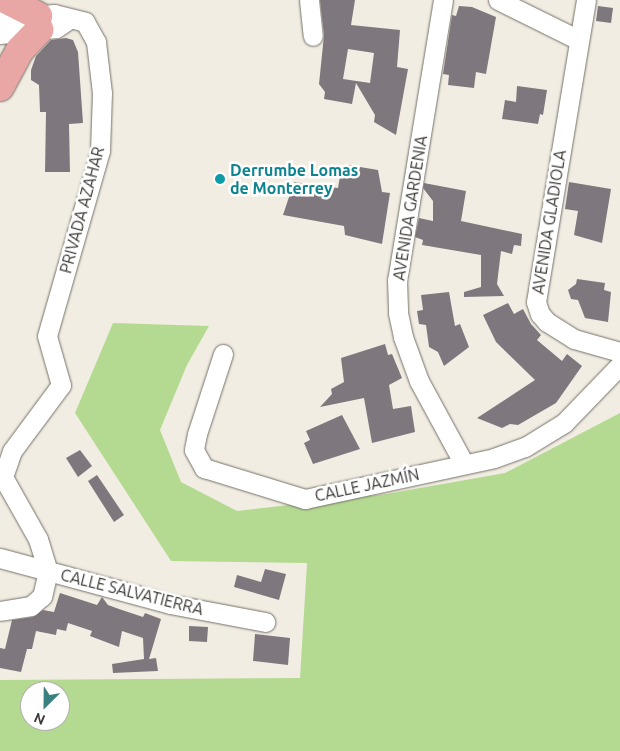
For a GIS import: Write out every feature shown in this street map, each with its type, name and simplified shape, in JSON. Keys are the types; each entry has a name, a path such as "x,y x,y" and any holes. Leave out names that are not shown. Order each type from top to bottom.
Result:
{"main road":[{"path":"0,87 20,50 38,23 7,0"}],"street":[{"path":"309,0 313,36"},
{"name":"AVENIDA GARDENIA","path":"443,0 397,280 398,312 403,337 419,381 464,464"},
{"path":"498,0 579,40"},
{"name":"AVENIDA GLADIOLA","path":"586,0 536,302 540,314 548,322 574,339 620,352"},
{"name":"PRIVADA AZAHAR","path":"0,19 38,23 56,28 68,20 85,22 92,31 100,62 102,92 100,151 48,336 61,385 12,451 3,477 38,539 48,571"},
{"name":"PRIVADA AZAHAR","path":"0,34 38,23"},
{"name":"CALLE JAZMÍN","path":"223,354 197,434 194,450 204,468 305,499 464,464 525,447 564,423 620,365"},
{"name":"CALLE SALVATIERRA","path":"0,558 170,604 265,622"},
{"path":"0,611 31,606 42,596 48,571"}],"green space":[{"path":"113,323 209,326 187,365 160,430 181,482 237,511 386,494 505,473 620,413 620,751 0,751 0,680 300,678 307,563 171,561 75,413"}],"building":[{"path":"320,0 355,0 351,25 400,30 397,67 408,69 396,135 374,122 375,115 356,83 352,104 324,99 325,92 319,84 324,35","holes":["348,49 374,53 370,83 343,79"]},
{"path":"459,6 472,7 496,17 486,74 476,72 474,88 448,85 449,75 443,74 452,15 456,16"},
{"path":"598,6 613,8 611,23 596,21"},
{"path":"66,38 73,40 78,52 83,123 69,124 70,172 45,172 46,112 40,112 39,85 31,80 31,70 36,56 51,40"},
{"path":"517,86 547,90 543,115 540,114 538,124 502,119 505,100 516,102"},
{"path":"348,165 378,170 382,192 390,193 382,244 345,235 344,226 283,215 294,182 338,188 340,176 346,178"},
{"path":"569,182 611,189 602,243 574,235 578,211 565,209"},
{"path":"424,183 466,191 461,221 522,234 521,246 514,245 512,254 501,251 497,284 504,296 464,297 464,292 481,287 481,255 422,245 423,240 415,237 419,218 433,221 433,201 423,188"},
{"path":"577,279 605,283 604,290 611,292 608,322 585,318 578,300 571,299 568,290 576,284"},
{"path":"449,292 455,326 460,324 469,347 444,366 438,352 429,347 426,325 419,324 417,311 423,310 421,295"},
{"path":"508,303 514,314 523,309 531,324 541,335 537,340 562,361 567,354 582,366 556,403 518,425 510,424 502,428 477,418 535,380 496,342 483,315"},
{"path":"385,344 388,355 392,354 402,378 389,385 393,409 411,406 415,432 372,443 364,398 320,407 332,394 331,389 344,382 341,358"},
{"path":"342,415 360,449 313,464 304,443 310,440 306,431"},
{"path":"80,450 92,466 78,477 66,458"},
{"path":"97,475 124,515 114,522 88,481"},
{"path":"265,569 286,574 279,600 234,587 237,575 261,582"},
{"path":"60,593 97,605 102,597 108,605 143,617 145,613 161,619 149,659 156,658 158,671 113,673 112,664 144,659 143,638 122,631 119,647 90,636 92,631 68,623 66,631 57,629 56,635 36,631 32,649 27,649 21,672 0,668 0,648 5,649 12,620 33,617 43,610 54,612"},
{"path":"189,626 208,627 207,642 189,641"},
{"path":"255,634 290,638 288,665 253,661"}],"place":[{"name":"Derrumbe Lomas de Monterrey","path":"220,179"}]}
